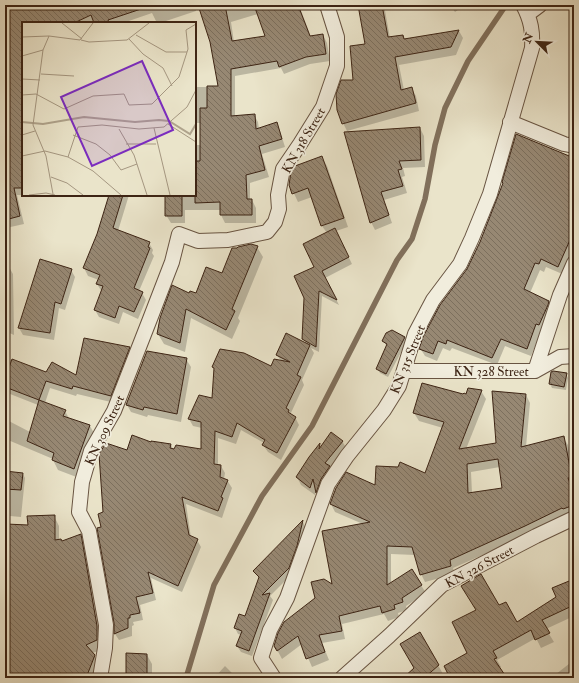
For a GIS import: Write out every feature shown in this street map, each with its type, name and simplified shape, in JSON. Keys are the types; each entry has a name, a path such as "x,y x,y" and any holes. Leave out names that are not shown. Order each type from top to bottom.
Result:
{"street":[{"name":"KN 318 Street","path":"179,234 198,241 228,240 267,232 275,222 279,209 278,195 283,169 323,107 337,66 337,37 327,5"},
{"path":"525,10 540,5"},
{"name":"KN 315 Street","path":"274,678 261,658 270,630 287,598 328,484 347,456 384,410 399,386 415,334 433,300 460,264 487,201 503,152 510,122 532,48 533,34 525,10"},
{"path":"510,122 564,144 574,146"},
{"name":"KN 309 Street","path":"100,678 105,648 106,625 89,531 79,512 82,482 91,451 114,411 150,319 172,262 179,234"},
{"path":"535,371 560,295 574,263"},
{"name":"KN 328 Street","path":"404,371 535,371 560,357 574,356"},
{"name":"KN 326 Street","path":"342,678 389,636 442,585 574,518"}],"building":[{"path":"5,5 143,5 144,8 108,20 109,22 94,22 91,15 76,22 22,22 22,188 14,188 20,216 5,220"},
{"path":"198,5 225,5 232,41 265,36 254,5 298,5 310,36 323,34 326,54 306,57 279,67 277,61 231,69 231,116 255,114 256,129 277,122 282,139 259,146 265,170 246,175 247,199 252,199 252,215 220,215 220,202 195,203 196,161 200,161 200,108 207,108 207,86 218,86 210,42"},
{"path":"358,5 382,5 388,37 403,35 404,39 459,30 451,47 395,57 401,90 412,87 416,103 342,124 337,110 336,94 341,80 353,80 350,46 365,44"},
{"path":"420,127 421,160 399,161 402,169 398,170 403,186 381,192 389,215 370,223 344,132"},
{"path":"516,134 574,158 574,231 558,267 541,259 539,264 535,263 524,289 549,301 539,325 536,324 527,349 501,339 492,358 447,340 446,344 438,341 433,354 419,349 423,337 440,305 467,269 480,242 503,183 502,182"},
{"path":"322,156 344,218 321,226 308,188 292,194 289,185 291,172 295,166"},
{"path":"109,196 123,196 113,228 150,242 148,247 150,248 134,288 143,292 134,312 119,306 115,318 94,310 103,286 96,284 100,275 83,268 97,234"},
{"path":"165,196 182,196 182,216 165,216"},
{"path":"335,228 349,257 322,271 337,300 319,291 316,347 302,339 304,298 294,276 314,267 303,244"},
{"path":"251,244 258,246 232,309 235,311 226,330 186,309 180,343 157,334 160,318 172,285 189,293 190,291 196,293 206,267 222,273 232,248"},
{"path":"40,259 72,269 61,304 55,302 50,333 18,328"},
{"path":"392,330 405,337 386,374 376,369 387,344 382,341 386,333"},
{"path":"286,333 310,345 297,375 301,377 286,408 289,410 288,412 296,417 277,453 262,445 265,440 237,423 232,437 215,431 214,464 221,465 220,477 228,480 221,497 223,498 218,511 182,497 189,535 198,539 178,586 148,572 153,593 136,597 140,613 130,615 130,618 128,618 128,628 114,634 114,623 97,528 101,527 98,514 103,512 99,454 106,443 127,450 132,435 151,442 171,444 170,448 174,449 176,445 201,449 201,422 188,419 199,395 212,398 214,368 212,367 220,349 244,353 271,366 274,359 290,362 276,355"},
{"path":"84,338 130,347 111,396 73,386 72,389 46,381 39,400 5,387 5,379 12,359 46,372 52,362 76,375"},
{"path":"147,351 187,358 177,414 144,407 143,410 126,405"},
{"path":"551,372 567,373 564,387 549,384"},
{"path":"422,383 463,394 466,394 468,388 482,390 459,449 496,443 492,391 526,394 521,447 564,436 572,478 568,478 574,494 574,505 563,509 562,508 450,560 451,566 420,575 412,547 387,546 387,585 412,569 422,585 402,598 403,602 394,605 395,609 382,613 380,606 339,616 342,631 319,635 325,652 306,659 298,636 277,651 274,646 278,633 284,622 315,598 311,582 324,579 332,584 322,531 370,522 330,504 336,488 346,472 375,485 376,466 398,467 400,462 425,473 444,422 413,413","holes":["498,459 502,488 468,493 467,464"]},
{"path":"39,400 66,410 63,416 90,425 74,469 52,460 54,453 27,441"},
{"path":"331,432 343,441 325,463 330,466 321,479 316,493 313,479 310,488 296,477 309,457 320,443 319,449"},
{"path":"5,471 23,473 21,490 5,489"},
{"path":"55,515 55,540 61,539 62,541 81,534 97,626 97,640 86,645 95,655 86,678 5,678 6,524 28,525 27,516"},
{"path":"303,520 297,546 289,568 262,595 270,593 249,651 236,646 242,631 234,628 239,614 245,616 259,577 253,571"},
{"path":"481,574 499,605 506,602 517,622 556,597 552,588 574,579 574,605 542,620 550,633 535,640 531,630 493,651 497,658 494,659 507,678 450,678 444,666 467,653 452,622 476,610 461,586"},
{"path":"420,632 439,665 424,678 403,678 414,668 400,644"},
{"path":"126,653 147,654 147,675 126,675"}],"waterway":[{"path":"186,678 214,585 262,496 312,426 397,260 412,239 425,199 435,145 445,108 468,61 506,5"}]}
